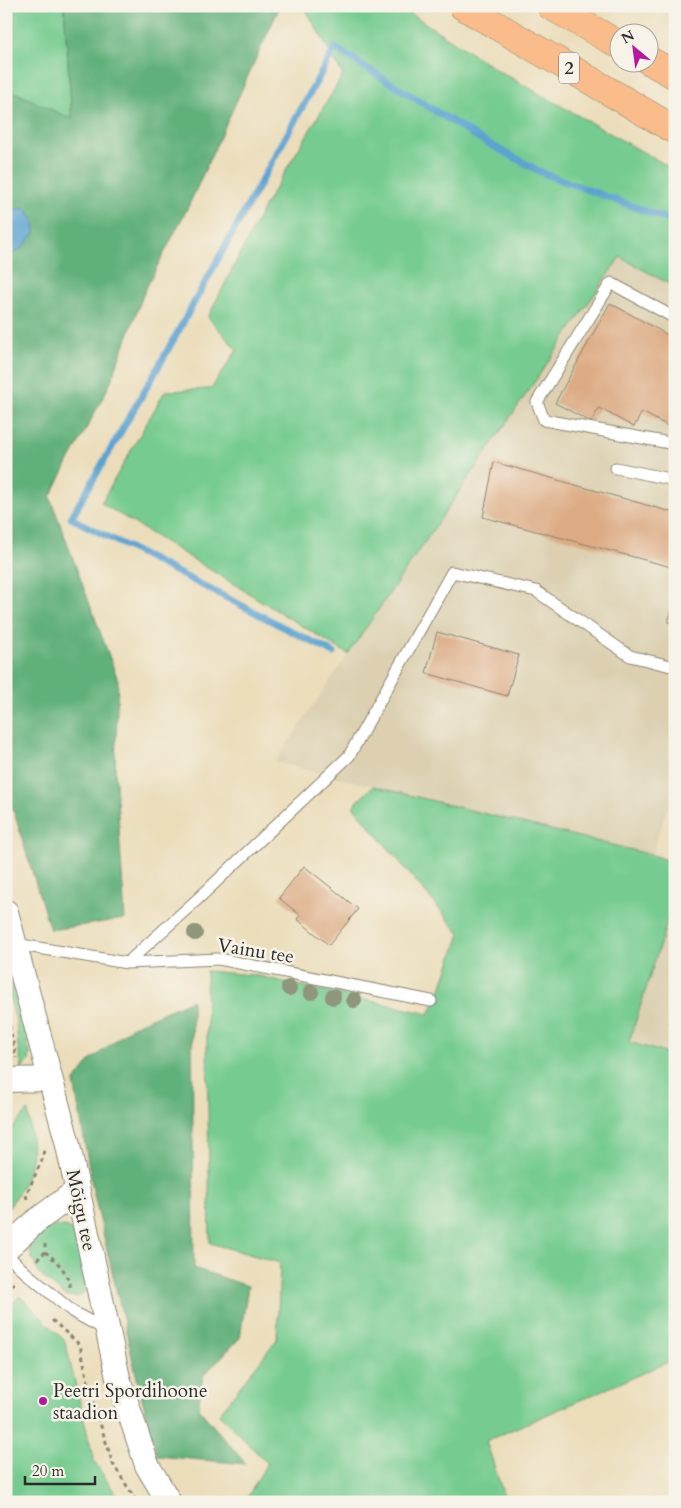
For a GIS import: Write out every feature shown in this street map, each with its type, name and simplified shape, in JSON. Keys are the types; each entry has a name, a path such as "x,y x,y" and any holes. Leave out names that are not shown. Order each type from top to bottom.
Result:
{"highway":[{"name":"2","path":"463,6 675,130"},
{"name":"2","path":"558,9 608,38"},
{"path":"658,66 675,75"}],"street":[{"name":"Mõigu tee","path":"6,912 67,1140 118,1378 147,1465 169,1502"},
{"path":"13,1080 50,1079"},
{"path":"6,1249 36,1220 77,1191"}],"lane":[{"path":"675,318 611,283 537,402 544,420 675,444"},
{"path":"616,468 675,480"},
{"path":"127,963 349,756 452,572 536,591 630,656 675,667"},
{"name":"Vainu tee","path":"15,944 127,963 219,959 431,1001"},
{"path":"6,1254 73,1312 108,1331"}],"path":[{"path":"6,1012 13,1080"},
{"path":"6,1291 45,1252 45,1237 26,1195 42,1160 46,1141"},
{"path":"13,1284 19,1290"},
{"path":"46,1314 80,1345 91,1395 113,1464 137,1502"}],"shaded area":[{"path":"616,252 675,281 675,801 668,806 652,855 275,762 499,432"},
{"path":"675,897 675,1056 629,1042"}],"green space":[{"path":"6,6 64,6 72,120 6,88"},
{"path":"64,6 280,6 188,207 145,290 109,386 50,497 118,680 115,769 125,919 50,930 6,786 6,193 10,189 6,183 6,88 72,119"},
{"path":"304,6 399,6 497,70 675,170 675,287 620,257 348,654 101,503 165,391 211,389 237,350 208,317 265,205 343,75"},
{"path":"373,786 652,855 675,863 675,897 629,1042 675,1056 675,1359 486,1441 506,1502 245,1502 267,1463 219,1414 277,1339 280,1263 210,1243 206,971 253,975 429,1014 440,991 460,934 353,806"},
{"path":"6,963 30,1053 29,1061 22,1069 16,1021 6,984"},
{"path":"192,1000 194,1268 248,1286 240,1338 203,1376 198,1408 246,1464 157,1456 93,1190 74,1082 90,1061 133,1026"},
{"path":"28,1111 32,1145 30,1166 23,1184 6,1212 6,1135"},
{"path":"55,1226 71,1230 78,1247 87,1286 78,1297 65,1296 38,1273 31,1256 30,1249 34,1242 48,1229"},
{"name":"Peetri Spordihoone staadion","path":"20,1296 65,1341 94,1461 117,1496 111,1502 6,1502 6,1311"}],"water":[{"path":"26,208 34,222 35,233 22,248 6,257 6,213"}],"building":[{"path":"610,303 675,339 675,430 642,412 634,427 599,408 591,422 555,403"},
{"path":"494,462 675,513 675,568 483,517"},
{"path":"675,600 675,623 668,622"},
{"path":"437,632 519,655 507,696 426,673"},
{"path":"304,866 358,909 329,945 297,919 300,915 279,898"},
{"path":"675,1004 675,1025 669,1023"}],"waterway":[{"path":"334,653 71,518 160,364 335,48 480,139 545,174 675,222"}],"place":[{"name":"Peetri Spordihoone staadion","path":"43,1401"}]}
